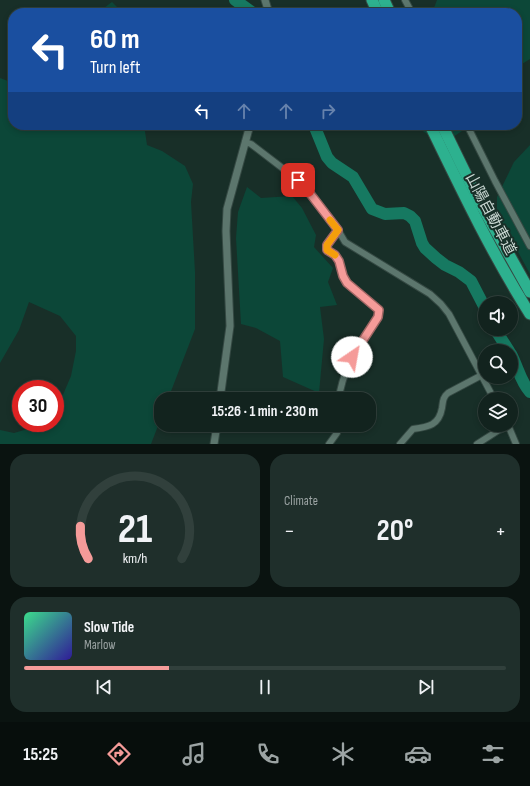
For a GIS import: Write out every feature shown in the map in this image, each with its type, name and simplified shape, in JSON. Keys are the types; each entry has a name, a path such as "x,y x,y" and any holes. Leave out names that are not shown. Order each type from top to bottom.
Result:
{"highway":[{"name":"山陽自動車道","path":"432,130 469,206 515,290 530,314"},
{"name":"山陽自動車道","path":"444,130 479,201 530,292"}],"street":[{"path":"221,392 230,326 226,231 227,209 249,130"},
{"path":"469,130 494,181 530,246"},
{"path":"245,142 251,144 298,180 338,230 345,242 430,294 441,304 449,314 478,368"},
{"path":"338,230 327,245 327,250 335,255 339,261 343,276 347,283 379,310 378,317 352,357 342,381 340,392"},
{"path":"400,444 413,429 428,427 437,421 444,397 448,393 478,377"},
{"path":"214,444 216,432"},
{"path":"329,444 337,432"},
{"path":"477,444 496,432"},
{"path":"511,432 516,444"}],"green space":[{"path":"437,0 530,0 530,59 522,64 522,8 434,8"},
{"path":"112,2 118,8 104,8"},
{"path":"0,78 8,81 8,130 145,130 147,145 162,151 185,166 193,184 191,202 195,272 195,329 171,392 154,392 154,432 156,432 151,444 0,444 0,430 14,433 64,432 64,392 71,376 76,351 76,336 60,316 29,302 19,330 0,363"},
{"path":"422,130 463,130 447,141 434,138"},
{"path":"530,145 530,274 497,213 497,197 514,162"},
{"path":"247,187 261,198 292,196 302,208 316,235 314,247 333,268 328,282 337,305 320,307 324,339 319,392 283,377 280,341 256,328 241,324 236,238 238,212"}],"waterway":[{"path":"235,0 246,8"},
{"path":"316,130 327,157 332,163 353,177 372,209 385,214 404,213 410,216 415,221 425,248 445,265 459,272 471,281 479,296"},
{"path":"499,336 505,344"},
{"path":"518,372 530,392"}],"slow traffic":[{"path":"330,220 338,230 327,245 327,250 335,255"}],"route":[{"path":"298,180 338,230 327,245 327,250 335,255 339,261 343,276 347,283 379,310 378,317 352,357"}]}
